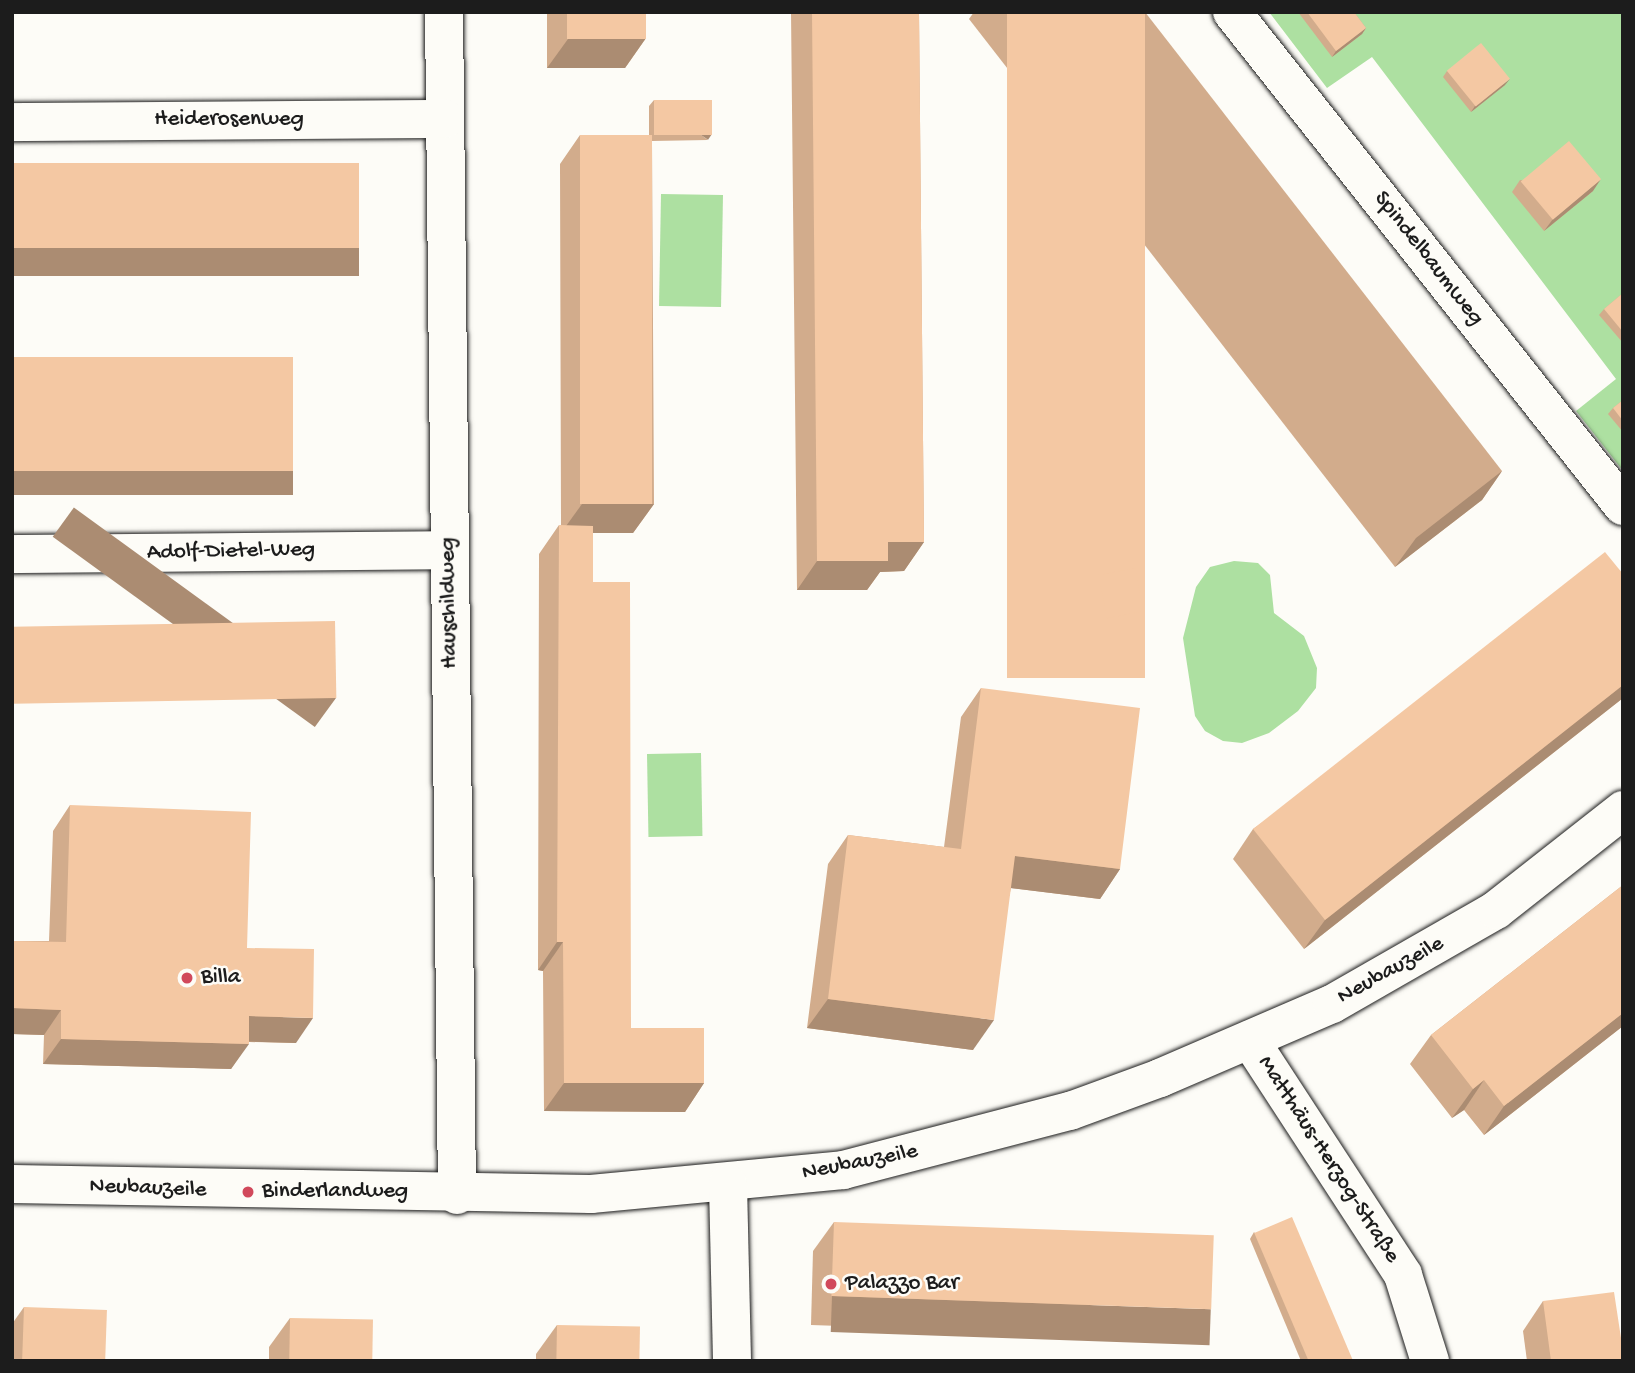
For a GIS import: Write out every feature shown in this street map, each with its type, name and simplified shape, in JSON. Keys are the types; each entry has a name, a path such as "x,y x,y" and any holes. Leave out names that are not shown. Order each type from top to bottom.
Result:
{"street":[{"name":"Hauschildweg","path":"444,12 457,1195"},
{"name":"Spindelbaumweg","path":"1232,12 1623,506"},
{"name":"Heiderosenweg","path":"12,122 445,119"},
{"name":"Adolf-Dietel-Weg","path":"12,554 450,550"},
{"name":"Neubauzeile","path":"12,1184 457,1195 591,1194 728,1184 843,1170 1070,1111 1250,1040 1385,975 1496,910 1623,810"},
{"name":"Matthäus-Herzog-Straße","path":"1250,1040 1403,1275 1430,1361"},
{"path":"728,1184 732,1361"}],"green space":[{"path":"1269,12 1623,12 1623,471 1576,411 1616,379 1372,57 1327,88"},
{"path":"661,194 723,195 721,307 659,306"},
{"path":"1234,561 1258,563 1270,575 1274,613 1304,636 1317,668 1316,688 1298,711 1269,733 1242,743 1223,741 1205,731 1195,716 1183,638 1196,587 1210,567"},
{"path":"701,753 702,836 648,837 647,754"}],"building":[{"path":"567,12 646,12 646,39 567,39"},
{"path":"812,12 919,12 924,542 888,542 888,561 817,561"},
{"path":"1007,12 1145,12 1145,678 1007,678"},
{"path":"1307,12 1354,12 1366,28 1336,51"},
{"path":"1481,43 1510,79 1476,106 1447,71"},
{"path":"654,100 712,100 712,135 654,135"},
{"path":"580,135 652,135 652,504 580,504"},
{"path":"1569,141 1601,179 1553,220 1521,181"},
{"path":"12,163 359,163 359,248 12,248"},
{"path":"1623,293 1623,332 1604,309"},
{"path":"12,357 293,357 293,471 12,471"},
{"path":"1623,400 1623,421 1613,408"},
{"path":"559,525 593,526 593,582 630,582 631,1028 704,1028 704,1083 564,1083 563,942 557,942"},
{"path":"1605,552 1623,574 1623,685 1325,920 1253,829"},
{"path":"1135,568 1143,611 1107,618 1099,575"},
{"path":"335,621 336,698 13,704 12,627"},
{"path":"981,688 1140,708 1120,869 1015,856 994,1020 828,999 848,835 961,849"},
{"path":"70,805 251,812 247,948 314,949 313,1018 249,1016 249,1044 61,1039 61,1010 12,1008 12,941 66,942"},
{"path":"1623,885 1623,1013 1504,1106 1484,1080 1473,1089 1431,1035"},
{"path":"1292,1217 1353,1361 1309,1361 1254,1233"},
{"path":"834,1222 1214,1235 1211,1309 831,1296"},
{"path":"1614,1292 1623,1338 1623,1361 1551,1361 1543,1301"},
{"path":"24,1307 107,1310 105,1361 22,1361"},
{"path":"290,1318 373,1319 372,1361 289,1361"},
{"path":"557,1325 640,1326 639,1361 556,1361"}],"place":[{"name":"Billa","path":"187,978"},
{"name":"Binderlandweg","path":"248,1192"},
{"name":"Palazzo Bar","path":"831,1284"}]}
